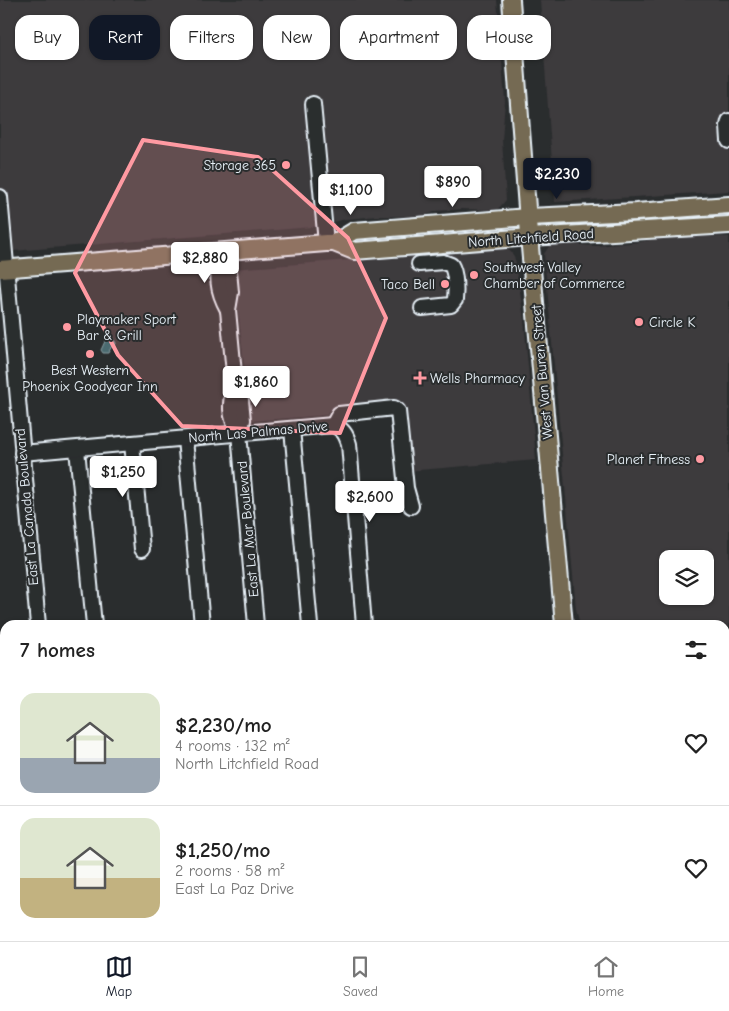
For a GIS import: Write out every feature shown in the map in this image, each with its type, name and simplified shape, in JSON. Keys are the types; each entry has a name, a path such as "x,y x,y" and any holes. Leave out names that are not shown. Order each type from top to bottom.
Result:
{"main road":[{"name":"West Van Buren Street","path":"511,0 564,620"},
{"name":"North Litchfield Road","path":"3,269 330,243 354,231 528,217 729,205"},
{"name":"North Litchfield Road","path":"330,243 354,251 530,237 729,225"}],"street":[{"path":"313,104 330,243"},
{"path":"729,121 729,141"},
{"name":"East La Canada Boulevard","path":"0,197 4,295 22,453 38,620"},
{"name":"East La Mar Boulevard","path":"222,251 229,271 231,292 228,310 235,384 241,400 242,420 239,433 256,620"},
{"path":"419,264 443,262 451,265 456,292 455,300 451,305 422,308"},
{"path":"364,620 349,444 338,428 339,414 394,408 398,411 406,488 411,506"},
{"name":"North Las Palmas Drive","path":"22,453 239,433 338,428"},
{"path":"292,429 310,620"},
{"path":"186,439 202,620"},
{"path":"132,443 142,549"},
{"path":"78,448 94,620"}],"highlighted area":[{"path":"143,140 258,157 348,238 386,318 340,433 182,426 118,355 75,273"}],"shaded area":[{"path":"0,0 497,0 498,15 467,15 467,60 502,60 505,101 502,140 506,200 498,209 437,211 421,217 378,216 346,219 312,227 0,252"},
{"path":"540,0 729,0 729,191 555,202 544,60 551,60 551,15 541,15"},
{"path":"670,236 729,237 729,620 579,620 576,609 544,254 550,245 555,243 596,246 640,242"},
{"path":"501,248 509,250 514,256 516,263 524,320 536,460 407,471 399,406 327,412 327,415 250,421 234,269"}],"water":[{"path":"107,337 112,337 116,343 108,353 103,353 101,350"}],"place":[{"name":"Storage 365","path":"286,165"},
{"name":"Southwest Valley Chamber of Commerce","path":"474,275"},
{"name":"Taco Bell","path":"445,284"},
{"name":"Circle K","path":"639,322"},
{"name":"Playmaker Sport Bar & Grill","path":"67,327"},
{"name":"Best Western Phoenix Goodyear Inn","path":"90,354"},
{"name":"Wells Pharmacy","path":"420,378"},
{"name":"Planet Fitness","path":"700,459"}]}
